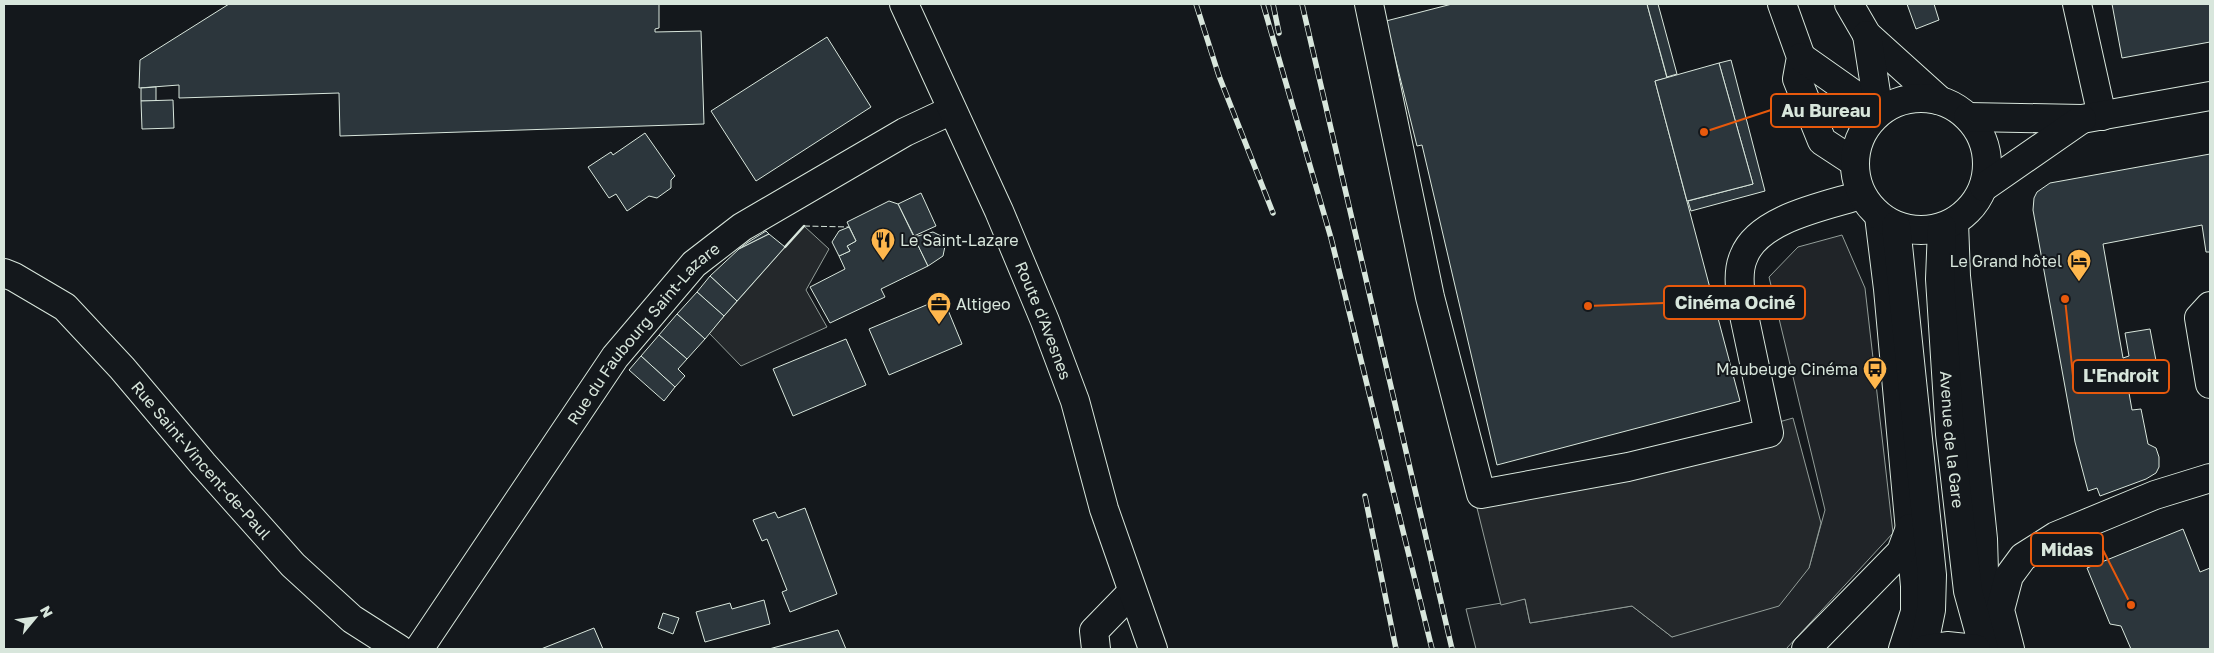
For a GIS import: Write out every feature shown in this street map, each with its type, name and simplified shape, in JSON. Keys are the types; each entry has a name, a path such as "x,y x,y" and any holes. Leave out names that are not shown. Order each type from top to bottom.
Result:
{"street":[{"name":"Route d'Avesnes","path":"904,4 999,211 1045,321 1075,401 1104,509 1152,649"},
{"path":"1369,4 1430,297 1481,494 1628,467 1769,433 1742,306 1740,288 1743,257 1748,247 1774,225 1797,215 1861,195"},
{"path":"1782,4 1802,57 1797,79 1822,141 1854,162"},
{"path":"1849,4 1867,35 1939,100"},
{"path":"2077,4 2092,118"},
{"path":"1867,35 1879,112"},
{"path":"1802,57 1879,112"},
{"path":"1968,116 2092,118 2210,96"},
{"path":"1911,99 1939,100 1954,106 1968,116 1979,132 1986,150 1988,168 1984,187 1977,201 1948,225 1911,231 1888,221 1861,195 1856,179 1854,162 1858,144 1866,126 1879,112 1898,102 1911,99"},
{"name":"Rue du Faubourg Saint-Lazare","path":"419,649 615,357 694,264 742,227 905,132 952,110"},
{"path":"1984,187 2092,118"},
{"path":"1888,221 1915,612 1903,649"},
{"path":"1888,221 1932,575 1931,610 1924,649 1980,642"},
{"name":"Avenue de la Gare","path":"1948,225 1940,279 1950,434 1968,591 1980,642"},
{"name":"Rue Saint-Vincent-de-Paul","path":"4,273 65,307 122,368 203,464 293,565 352,619 400,649"},
{"path":"2210,306 2199,318 2210,384"},
{"path":"2010,649 2000,610 2009,576 2023,557 2056,536 2155,495 2210,478"},
{"path":"1806,649 1901,552 1910,528"},
{"path":"1096,649 1094,631 1132,592"}],"shaded area":[{"path":"804,226 829,249 806,290 827,327 741,366 709,333"},
{"path":"1842,235 1865,288 1893,533 1786,649 1476,649 1466,609 1525,599 1530,623 1632,606 1672,637 1809,568 1825,510 1769,277 1798,247"},
{"path":"1793,418 1821,523 1809,568 1779,606 1672,637 1632,606 1530,623 1525,599 1501,605 1477,508"}],"building":[{"path":"229,4 659,4 659,28 655,29 655,32 701,31 704,124 340,136 339,93 179,98 179,85 139,88 140,60"},
{"path":"1452,4 1647,4 1667,78 1655,81 1740,401 1497,465 1422,145 1417,146 1386,21"},
{"path":"1647,4 1658,4 1677,74 1667,77"},
{"path":"1907,4 1934,4 1939,20 1916,29"},
{"path":"2112,4 2210,4 2210,42 2122,58"},
{"path":"827,37 871,107 756,181 711,111"},
{"path":"1731,60 1765,191 1691,211 1688,201 1753,184 1719,63"},
{"path":"1719,63 1753,184 1687,201 1655,81"},
{"path":"156,87 156,101 141,101 141,88"},
{"path":"173,100 174,128 142,129 141,101"},
{"path":"645,133 675,176 671,180 671,188 657,198 649,196 627,211 616,194 609,198 588,167 611,152 613,155"},
{"path":"2210,154 2210,252 2206,252 2202,225 2103,244 2123,358 2129,356 2125,333 2150,329 2161,387 2129,393 2132,410 2141,409 2148,444 2156,448 2159,457 2159,467 2156,473 2146,479 2100,496 2097,488 2088,491 2075,442 2033,210 2034,198 2037,192 2050,183"},
{"path":"921,193 936,226 914,236 898,204"},
{"name":"Le Saint-Lazare","path":"889,201 898,204 928,266 881,289 885,297 830,323 810,287 845,269 839,256 850,251 847,246 856,241 847,222"},
{"path":"849,227 856,241 847,246 850,251 839,256 832,242 839,231"},
{"path":"766,231 769,234 739,249 747,243"},
{"path":"933,232 941,236 945,246 943,256 928,266 914,237"},
{"path":"769,234 785,247 737,301 710,276 739,249"},
{"path":"710,276 737,301 724,316 697,292"},
{"path":"697,292 724,316 705,339 677,314"},
{"path":"943,298 962,344 889,375 869,329"},
{"path":"677,314 705,339 687,359 659,335"},
{"path":"659,335 687,359 678,369 685,376 675,387 641,356"},
{"path":"846,339 866,385 793,416 773,369"},
{"path":"641,356 675,387 664,401 629,370"},
{"path":"805,508 837,594 790,612 782,592 787,590 767,539 762,541 753,520 775,512 778,518"},
{"path":"2183,529 2200,572 2210,568 2210,649 2131,649 2121,626 2110,624 2087,568"},
{"path":"764,600 770,624 705,642 696,612 730,603 732,609"},
{"path":"663,613 679,618 673,634 658,628"},
{"path":"594,628 603,649 541,649"},
{"path":"838,630 846,649 769,649"}],"railway":[{"path":"1196,4 1219,76 1273,213"},
{"path":"1263,4 1331,238 1432,649"},
{"path":"1273,4 1279,33"},
{"path":"1302,4 1452,649"},
{"path":"1365,496 1396,649"}],"fence":[{"path":"804,226 849,227"}],"wall":[{"path":"785,247 804,226"}],"place":[{"name":"Au Bureau","path":"1704,132"},
{"name":"Le Saint-Lazare","path":"883,261"},
{"name":"Le Grand hôtel","path":"2079,282"},
{"name":"L'Endroit","path":"2065,299"},
{"name":"Cinéma Ociné","path":"1588,306"},
{"name":"Altigeo","path":"939,325"},
{"name":"Maubeuge Cinéma","path":"1875,390"},
{"name":"Midas","path":"2131,605"}]}
